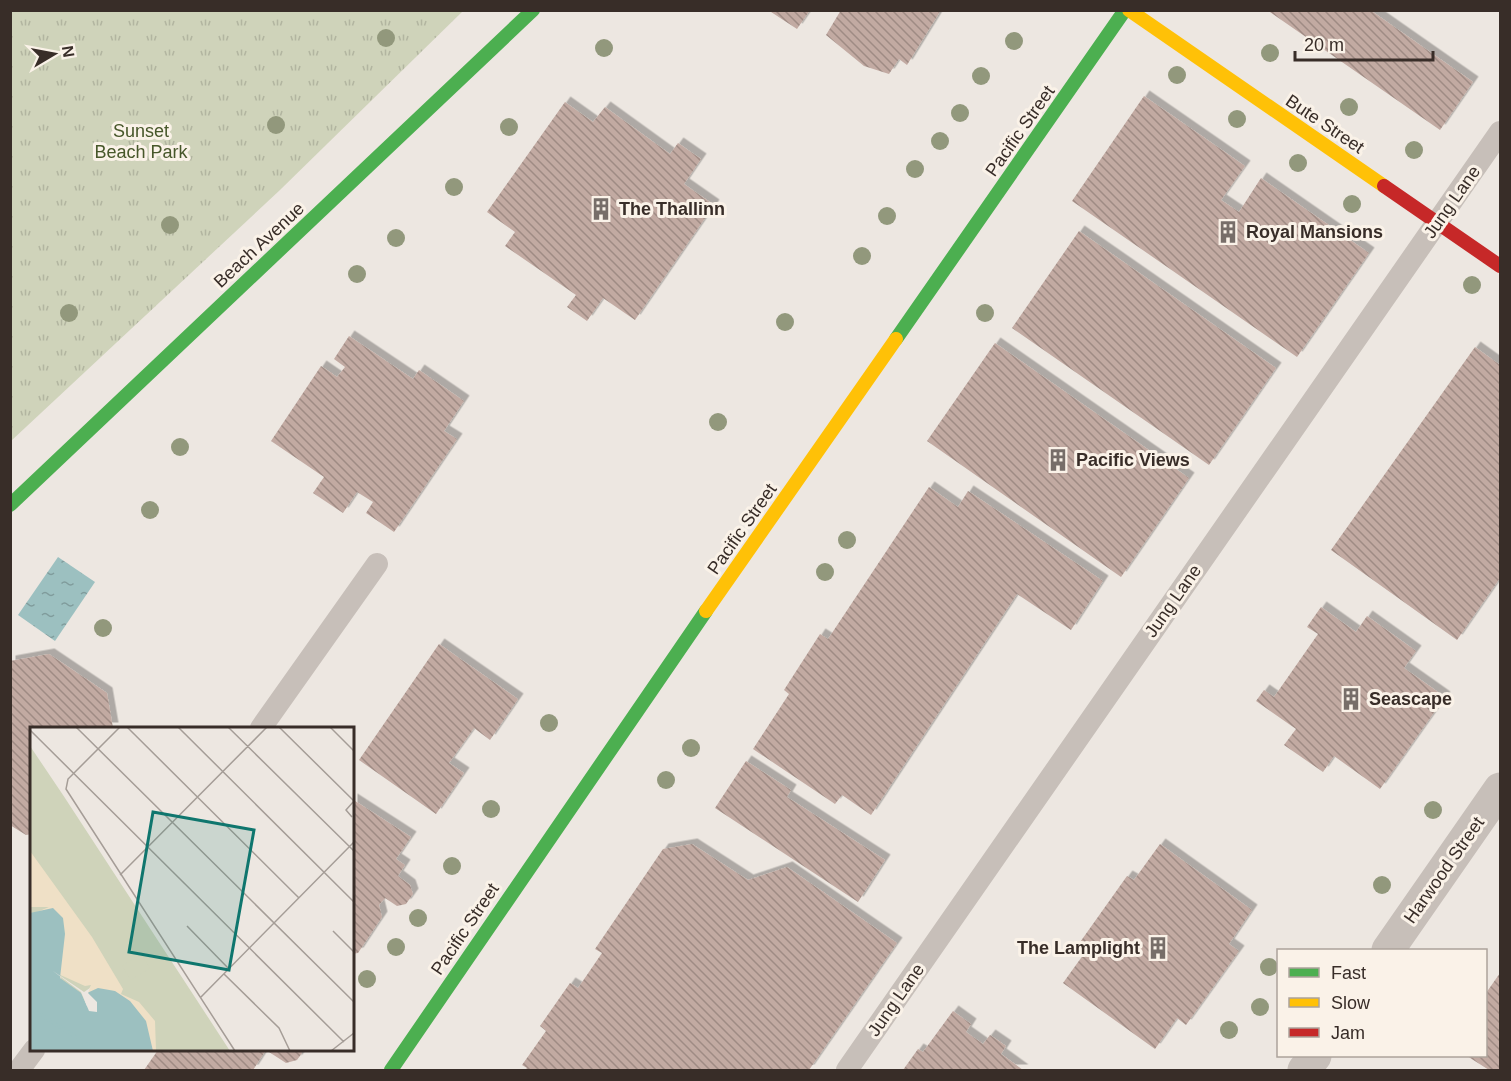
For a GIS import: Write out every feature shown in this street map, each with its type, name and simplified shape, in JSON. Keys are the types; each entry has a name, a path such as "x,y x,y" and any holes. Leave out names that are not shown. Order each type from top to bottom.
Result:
{"street":[{"name":"Beach Avenue","path":"10,505 533,10"},
{"name":"Bute Street","path":"1127,10 1500,266"},
{"name":"Pacific Street","path":"391,1071 603,758 1127,10"},
{"name":"Harwood Street","path":"1389,949 1500,789"},
{"path":"1304,1071 1314,1057"}],"lane":[{"name":"Jung Lane","path":"848,1071 1500,132"},
{"path":"262,727 377,564"},
{"path":"18,1071 32,1051"}],"green space":[{"name":"Sunset Beach Park","path":"11,10 463,11 280,190 11,441"}],"water":[{"path":"58,557 95,582 55,641 18,615"}],"building":[{"path":"768,10 810,10 797,29"},
{"path":"841,10 941,10 907,65 899,59 889,74 864,66 826,35"},
{"path":"1267,10 1370,10 1473,82 1440,130"},
{"name":"Royal Mansions","path":"1144,96 1245,166 1221,200 1239,212 1261,178 1369,253 1297,357 1072,201"},
{"name":"The Thallinn","path":"565,102 593,122 605,107 670,154 678,143 701,159 684,184 714,205 635,320 603,298 587,321 567,307 576,295 505,246 515,232 487,212"},
{"path":"1079,231 1276,368 1209,465 1012,328"},
{"path":"349,336 413,379 419,370 464,401 444,431 457,439 394,532 366,513 373,502 357,492 343,513 313,493 324,477 271,441 321,366 337,377 345,367 334,359"},
{"name":"Pacific Views","path":"995,343 1189,478 1121,577 927,441"},
{"path":"1475,347 1500,365 1500,578 1457,640 1331,550"},
{"path":"929,487 958,507 968,491 1103,581 1071,630 1017,594 871,815 842,795 835,804 753,749 789,694 784,690 820,634 828,639"},
{"name":"Seascape","path":"1321,607 1356,632 1367,616 1416,651 1404,668 1445,697 1380,789 1334,756 1323,772 1284,745 1296,729 1256,701 1264,690 1274,697 1318,634 1307,627"},
{"path":"439,644 518,699 490,740 474,728 449,763 464,773 436,814 359,760"},
{"path":"49,654 107,693 113,727 30,727 30,834 26,835 10,825 10,661"},
{"path":"746,761 791,790 787,797 885,860 858,902 715,808"},
{"path":"354,800 411,837 396,859 405,865 398,876 410,885 413,894 406,904 397,906 385,898 379,905 382,917 358,953 354,954"},
{"path":"692,844 748,880 787,867 897,943 809,1070 525,1070 527,1068 522,1065 546,1031 540,1026 570,983 578,988 602,953 595,949 663,849"},
{"name":"The Lamplight","path":"1160,844 1252,910 1229,944 1239,951 1186,1025 1177,1018 1155,1049 1063,983 1086,951 1078,945 1127,876 1134,880"},
{"path":"1500,973 1500,1070 1489,1070 1469,1057 1487,1057 1487,992"},
{"path":"953,1011 971,1024 966,1032 983,1044 990,1035 1006,1046 1001,1054 1023,1070 903,1070 918,1049 923,1052"},
{"path":"157,1051 265,1051 253,1070 144,1070"},
{"path":"268,1051 301,1051 297,1060 286,1063"}],"traffic: fast":[{"path":"10,505 533,10"},
{"path":"896,339 1125,10"},
{"path":"391,1070 706,611"}],"traffic: slow":[{"path":"1129,10 1384,186"},
{"path":"706,611 896,339"}],"traffic: jam":[{"path":"1384,186 1500,266"}],"place":[{"name":"The Thallinn","path":"601,209"},
{"name":"Royal Mansions","path":"1228,232"},
{"name":"Pacific Views","path":"1058,460"},
{"name":"Seascape","path":"1351,699"},
{"name":"The Lamplight","path":"1158,948"}]}
